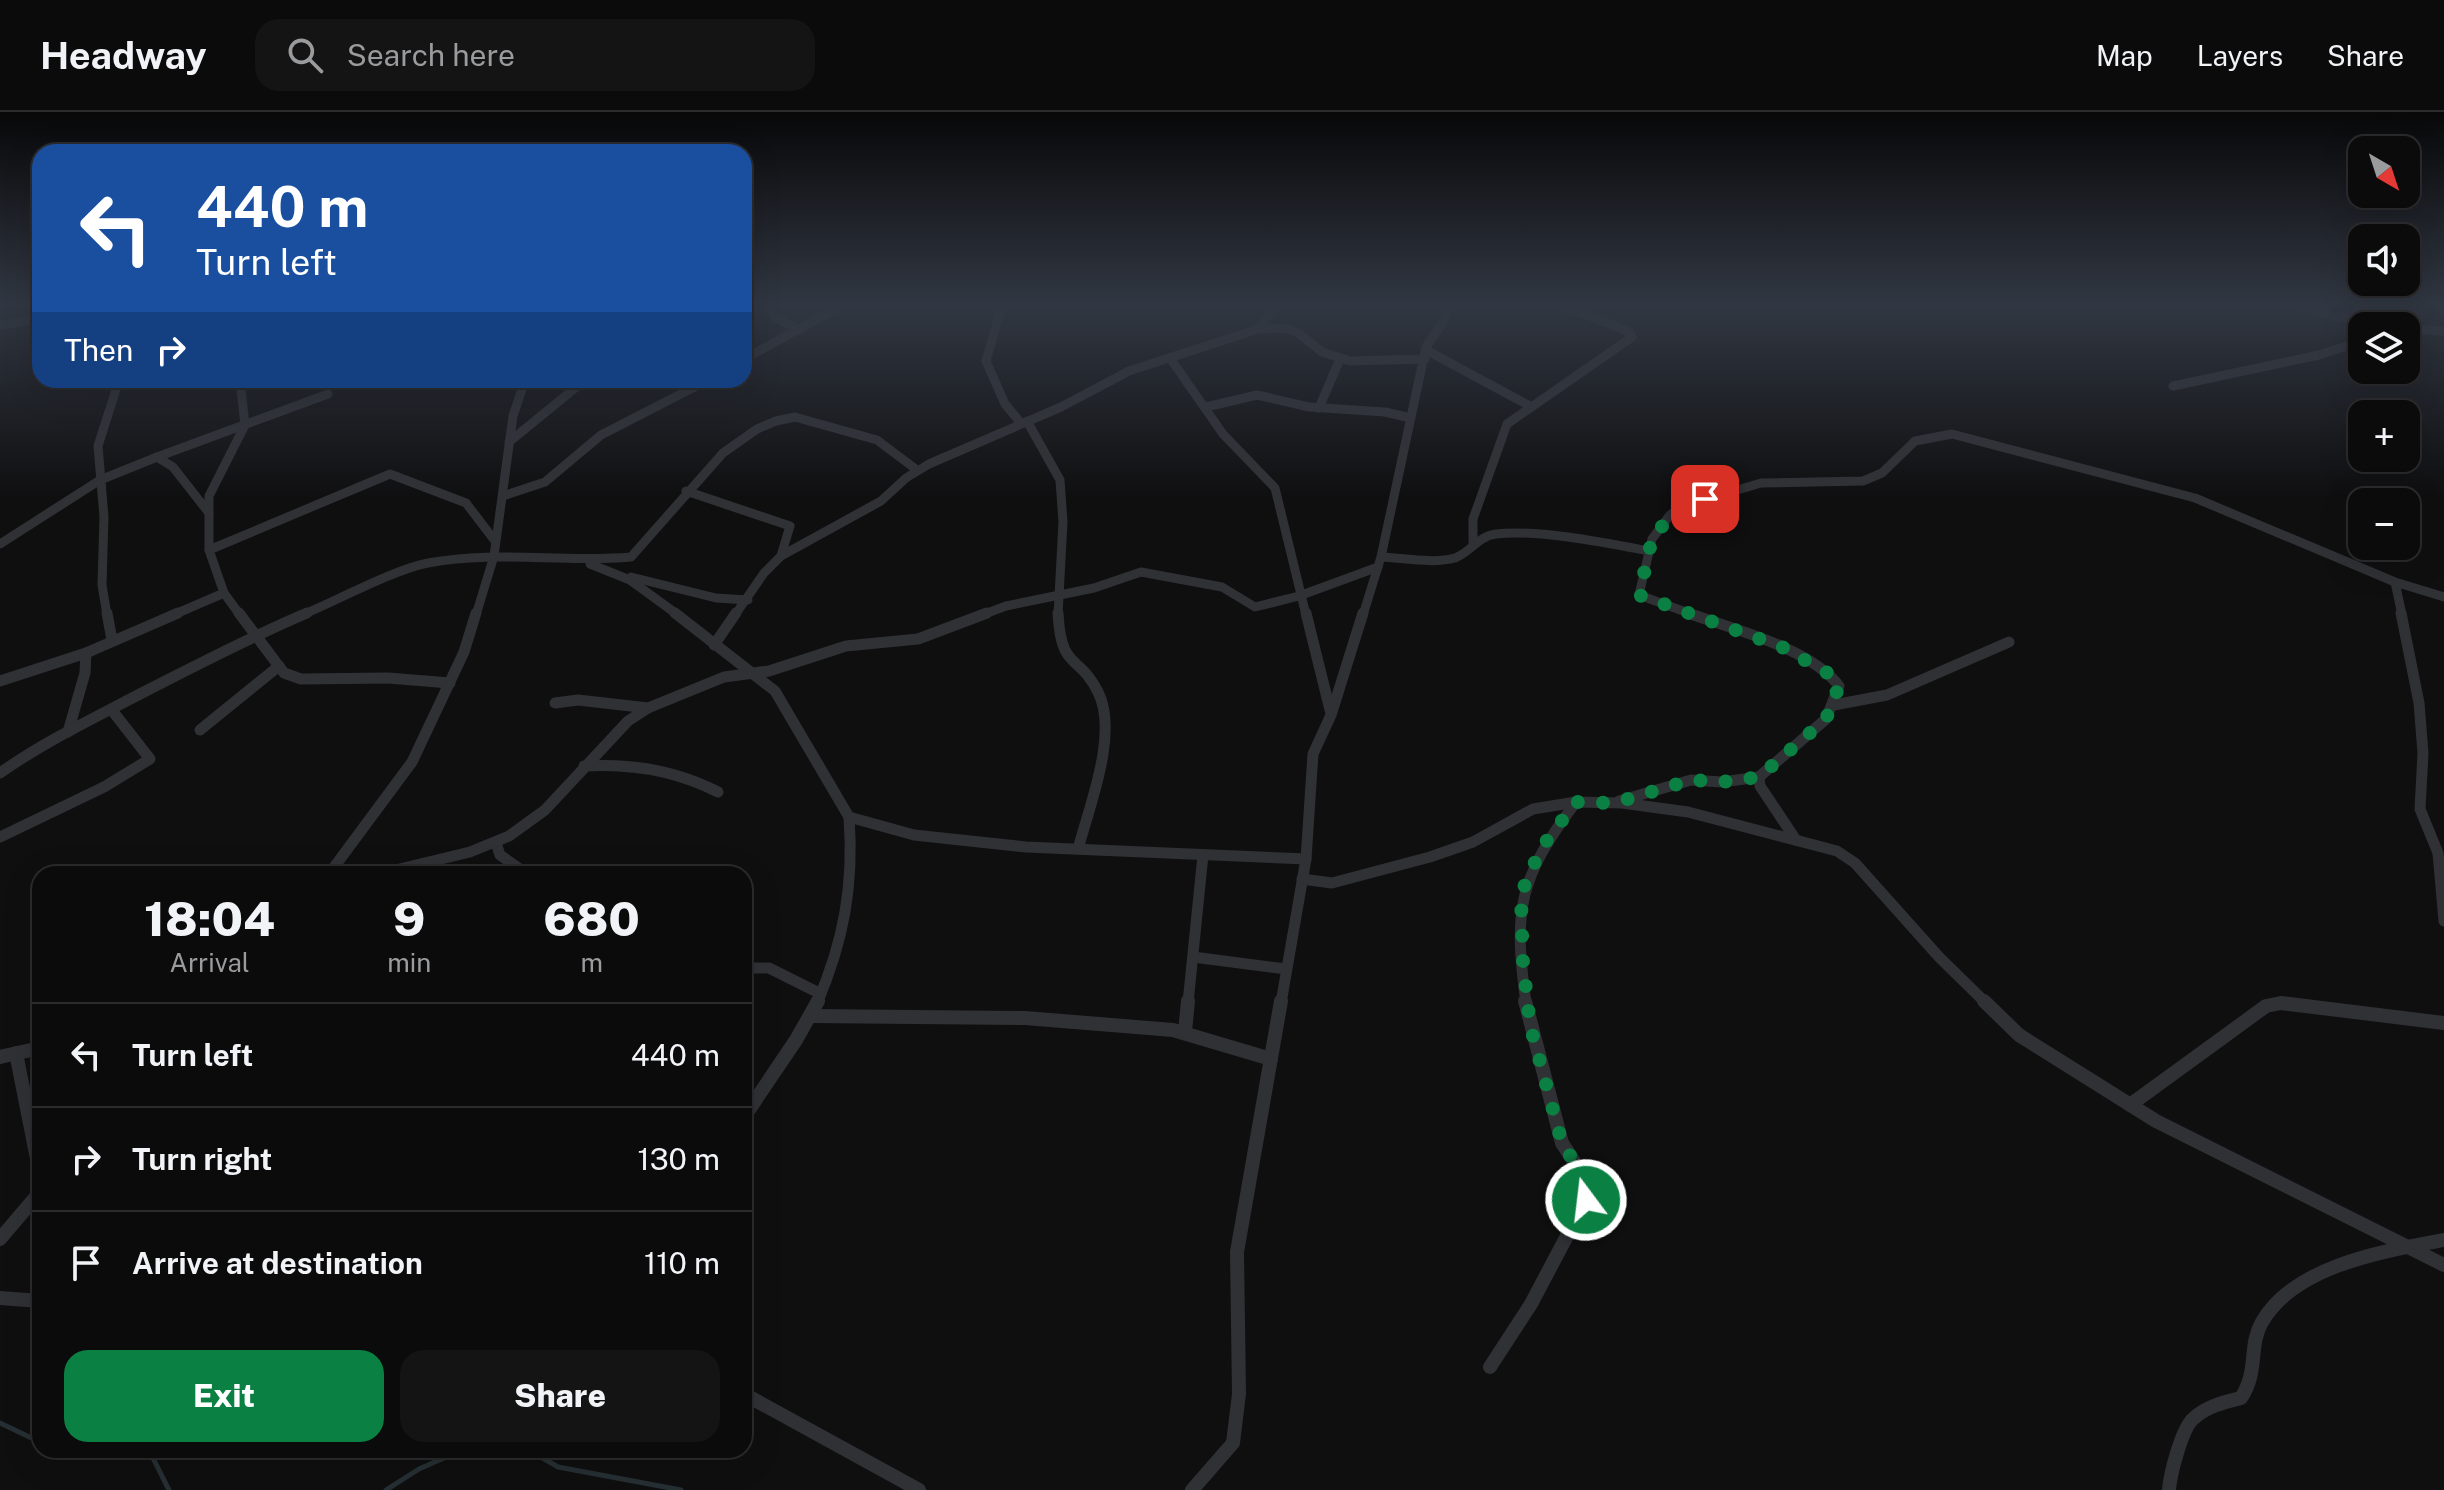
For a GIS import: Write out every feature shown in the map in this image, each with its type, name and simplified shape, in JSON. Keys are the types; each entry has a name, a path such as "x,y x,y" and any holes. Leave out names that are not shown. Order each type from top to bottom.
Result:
{"street":[{"path":"990,369 1005,404 1024,421 1059,476 1062,496 1057,596 1064,654 1096,684 1103,705 1102,749 1078,849"},
{"path":"714,645 764,573 781,556 881,501 917,470 1136,369"},
{"path":"1178,369 1223,434 1275,488 1298,569 1299,596 1331,715"},
{"path":"1319,408 1336,369"},
{"path":"1192,1490 1233,1443 1239,1394 1237,1252 1306,859 1313,754 1331,715 1379,562 1422,369"},
{"path":"1457,369 1530,406"},
{"path":"1473,545 1473,519 1502,432 1530,406 1584,369"},
{"path":"2173,386 2252,369"},
{"path":"112,640 102,585 104,517 98,446 116,388"},
{"path":"241,388 245,425 209,496 209,550 224,593 284,673 301,679 388,678 450,683"},
{"path":"335,866 394,792 412,762 464,652 494,556 509,442 523,388"},
{"path":"509,442 575,388"},
{"path":"503,496 545,482 601,435 692,388"},
{"path":"0,544 100,480 328,394"},
{"path":"1206,407 1257,395 1319,408 1385,412 1411,418"},
{"path":"0,773 68,732 255,635 425,563 494,556 620,560 637,553 686,491 744,438 790,417 877,440 917,470"},
{"path":"1614,803 1691,780 1722,782 1759,777 1826,719 1839,686 1836,680 1793,653 1643,599 1639,591 1652,539 1666,519 1683,506 1761,483 1863,481 1882,473 1915,441 1952,434 2195,498 2395,582 2444,597"},
{"path":"157,457 177,469 201,507 209,513"},
{"path":"209,550 390,474 466,503 495,541"},
{"path":"686,491 790,526 791,532 781,556"},
{"path":"409,866 496,843 545,810 620,727 648,708 715,679 754,673 837,648 918,639 1006,606 1152,571 1222,587 1251,606 1299,596 1379,562 1451,559 1496,534 1588,540 1649,551"},
{"path":"582,561 616,574 716,598 748,600"},
{"path":"616,574 652,595 754,673 781,699 849,817 852,867 846,903 821,994 811,1016 752,1105"},
{"path":"2395,582 2419,703 2423,753 2420,809 2438,853 2444,921"},
{"path":"0,681 86,653 224,593"},
{"path":"1834,705 1887,695 2009,642"},
{"path":"68,732 85,673 86,653"},
{"path":"200,730 279,666"},
{"path":"555,703 592,699 607,704 648,708"},
{"path":"0,837 84,798 148,762 151,757 111,709"},
{"path":"584,766 614,762 652,768 695,780 718,792"},
{"path":"1759,777 1760,786 1796,840"},
{"path":"1302,879 1332,883 1430,857 1473,842 1533,809 1576,802 1688,812 1837,851 1855,863 1939,957 2019,1035 2130,1105 2444,1265"},
{"path":"1490,1367 1531,1304 1586,1200 1589,1185 1562,1143 1530,1025 1523,962 1521,899 1525,884 1542,847 1576,802"},
{"path":"849,817 931,837 1078,849 1306,859"},
{"path":"496,843 500,855 516,866"},
{"path":"1185,1032 1203,855"},
{"path":"1193,957 1286,969"},
{"path":"752,968 769,968 821,994"},
{"path":"2130,1105 2266,1006 2281,1003 2444,1023"},
{"path":"811,1016 1025,1018 1185,1032 1271,1059"},
{"path":"0,1057 32,1050"},
{"path":"16,1053 32,1134"},
{"path":"0,1239 32,1201"},
{"path":"2169,1490 2170,1475 2191,1419 2217,1404 2241,1398 2253,1378 2257,1334 2262,1319 2286,1292 2349,1265 2411,1246 2444,1240"},
{"path":"0,1298 32,1300"},
{"path":"752,1398 919,1490"}],"waterway":[{"path":"0,1423 32,1438"},
{"path":"153,1458 169,1490"},
{"path":"386,1490 419,1469 444,1458"},
{"path":"543,1458 558,1467 681,1490"}],"route":[{"path":"1586,1200 1589,1185 1562,1143 1525,1001 1521,899 1542,847 1576,802 1614,803 1691,780 1732,782 1759,777 1761,772 1826,719 1839,686 1831,675 1782,647 1639,595 1652,539 1675,510 1705,499"}]}
